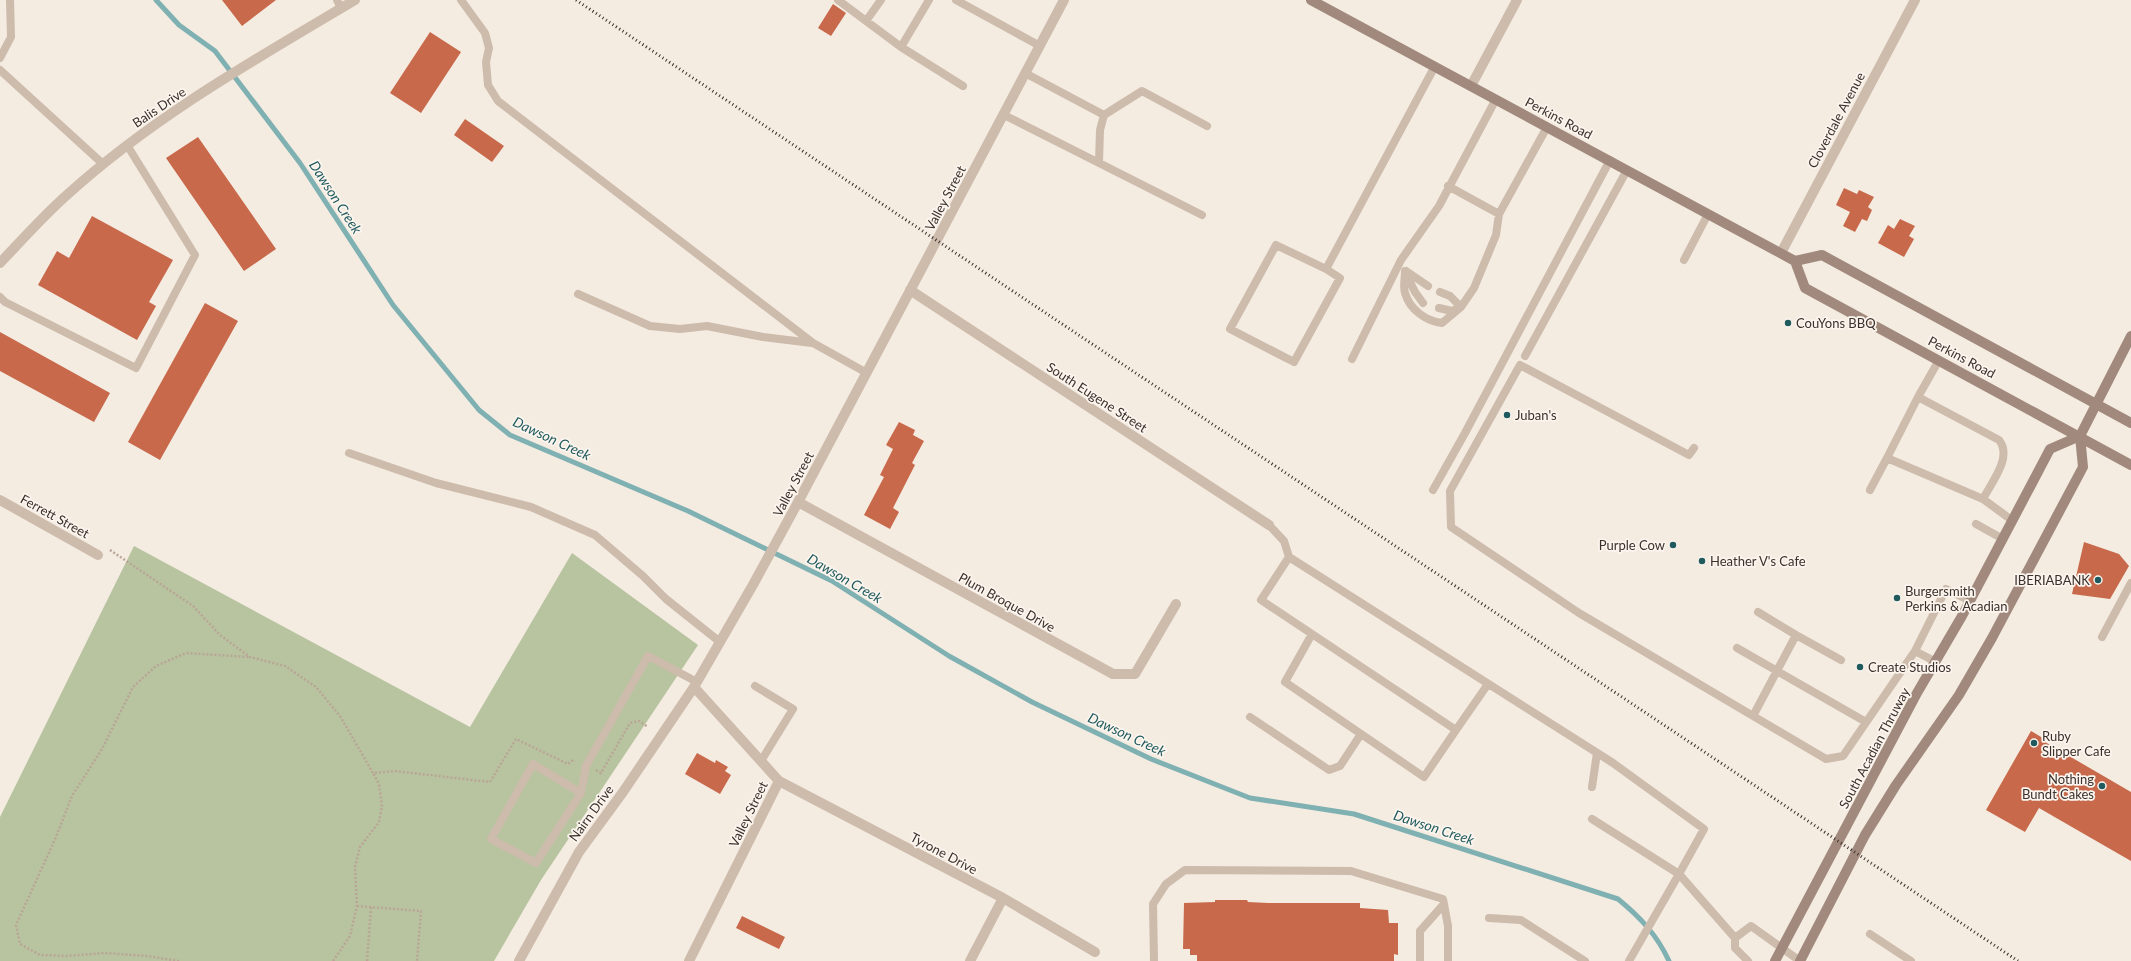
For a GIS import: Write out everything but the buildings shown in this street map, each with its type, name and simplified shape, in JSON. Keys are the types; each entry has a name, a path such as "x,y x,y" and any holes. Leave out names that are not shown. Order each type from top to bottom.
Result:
{"main road":[{"name":"Perkins Road","path":"1311,0 1781,253 1795,261 1805,288 2131,465"},
{"name":"Perkins Road","path":"1795,261 1822,255 2131,423"},
{"path":"1800,961 1865,835 1896,785 1959,695 1992,638 2083,467 2080,436 2131,336"},
{"name":"South Acadian Thruway","path":"1775,961 1917,693 1970,601 2050,449 2080,436"}],"street":[{"name":"Balis Drive","path":"0,264 67,194 127,145 190,101 339,4 354,0"},
{"path":"1471,86 1517,0"},
{"name":"Cloverdale Avenue","path":"1781,253 1915,0"},
{"name":"Valley Street","path":"690,961 779,781 695,684 754,583 798,503 1004,115 1040,46 1061,1"},
{"name":"South Eugene Street","path":"910,290 1269,525"},
{"name":"Ferrett Street","path":"0,500 98,555"},
{"name":"Plum Broque Drive","path":"798,503 1113,674 1135,674 1176,604"},
{"name":"Nairn Drive","path":"519,961 579,852 623,792 695,684"},
{"name":"Tyrone Drive","path":"779,781 1003,898 1095,952"},
{"path":"970,961 1003,898"}],"lane":[{"path":"0,58 11,37 10,0"},
{"path":"460,0 486,33 489,48 486,62 488,85 498,101 813,343 866,373"},
{"path":"838,0 901,46 963,86"},
{"path":"866,21 881,0"},
{"path":"901,46 928,0"},
{"path":"956,0 1040,46"},
{"path":"1326,269 1435,66"},
{"path":"0,70 103,164"},
{"path":"1025,73 1104,115"},
{"path":"1099,162 1100,130 1104,115 1142,91 1207,126"},
{"path":"1352,360 1401,260 1439,206 1448,186 1496,99"},
{"path":"1004,115 1202,215"},
{"path":"1405,271 1404,292 1412,309 1434,322 1442,323 1461,307 1474,288 1496,235 1499,214 1547,126"},
{"path":"0,297 6,302 136,368 195,255 127,145"},
{"path":"1433,490 1465,433 1610,160"},
{"path":"1525,356 1627,170"},
{"path":"1448,186 1499,214"},
{"path":"1684,260 1708,214"},
{"path":"1276,245 1326,269 1340,278 1294,362 1230,329 1276,245"},
{"path":"1401,260 1415,292 1423,303"},
{"path":"1405,271 1428,286"},
{"path":"1440,292 1450,296 1461,307"},
{"path":"578,294 650,326 680,329 707,326 763,337 813,343"},
{"path":"1439,308 1452,311 1461,307"},
{"path":"1870,490 1918,397 1939,360"},
{"path":"1694,448 1689,455 1520,365 1450,491 1451,527 1579,614 1826,759 1843,756 1915,651 1946,589 1970,601"},
{"path":"1918,397 1999,440 2003,444 2004,458 1983,499"},
{"path":"349,453 436,483 531,507 595,535 643,576 666,599 720,642"},
{"path":"1887,458 1983,499 2012,521"},
{"path":"1976,524 2003,539"},
{"path":"1269,525 1284,541 1288,557 1597,753 1704,829 1629,961"},
{"path":"1288,557 1261,600 1456,730"},
{"path":"2102,637 2131,583"},
{"path":"1758,612 1841,660"},
{"path":"1312,634 1285,682 1424,777 1488,684"},
{"path":"1753,716 1796,635"},
{"path":"1737,648 1866,722"},
{"path":"1915,651 1936,662"},
{"path":"581,793 533,764 491,839 536,863 581,793 586,766 648,656 695,684"},
{"path":"755,686 793,709 761,761"},
{"path":"1250,717 1329,770 1340,766 1361,734"},
{"path":"1592,787 1597,753"},
{"path":"1592,819 1679,874 1735,938 1735,948 1748,961"},
{"path":"1154,961 1153,904 1166,884 1185,870 1351,871 1443,899 1448,926 1448,961"},
{"path":"1420,961 1420,931 1444,904"},
{"path":"1489,918 1521,920 1585,961"},
{"path":"1735,938 1751,926 1800,961"},
{"path":"1870,934 1911,961"}],"path":[{"path":"109,550 193,606 220,635 250,657"},
{"path":"179,961 148,956 105,953 66,956 40,955 20,944 16,925 56,837 72,796 102,749 133,687 156,666 186,653 250,657 285,666 316,687 340,716 379,784 382,806 379,822 360,847 355,867 357,906 350,936 333,961"},
{"path":"373,773 395,771 490,782 516,738 568,764 573,760 601,773 630,723 634,720 639,720 648,727"},
{"path":"357,906 421,911 417,961"},
{"path":"367,961 371,907"}],"green space":[{"path":"134,546 470,727 572,553 698,645 541,880 494,961 0,961 0,817"}],"waterway":[{"name":"Dawson Creek","path":"156,0 179,25 215,51 300,163 393,305 479,410 510,435 688,511 832,581 949,656 1032,702 1151,759 1250,798 1354,814 1618,899 1647,927 1659,943 1669,961"}],"railway":[{"path":"576,0 2018,961"}],"place":[{"name":"CouYons BBQ","path":"1788,323"},
{"name":"Juban's","path":"1507,415"},
{"name":"Purple Cow","path":"1673,545"},
{"name":"Heather V's Cafe","path":"1702,561"},
{"name":"IBERIABANK","path":"2098,580"},
{"name":"Burgersmith Perkins & Acadian","path":"1897,598"},
{"name":"Create Studios","path":"1860,667"},
{"name":"Ruby Slipper Cafe","path":"2034,743"},
{"name":"Nothing Bundt Cakes","path":"2102,786"}]}
